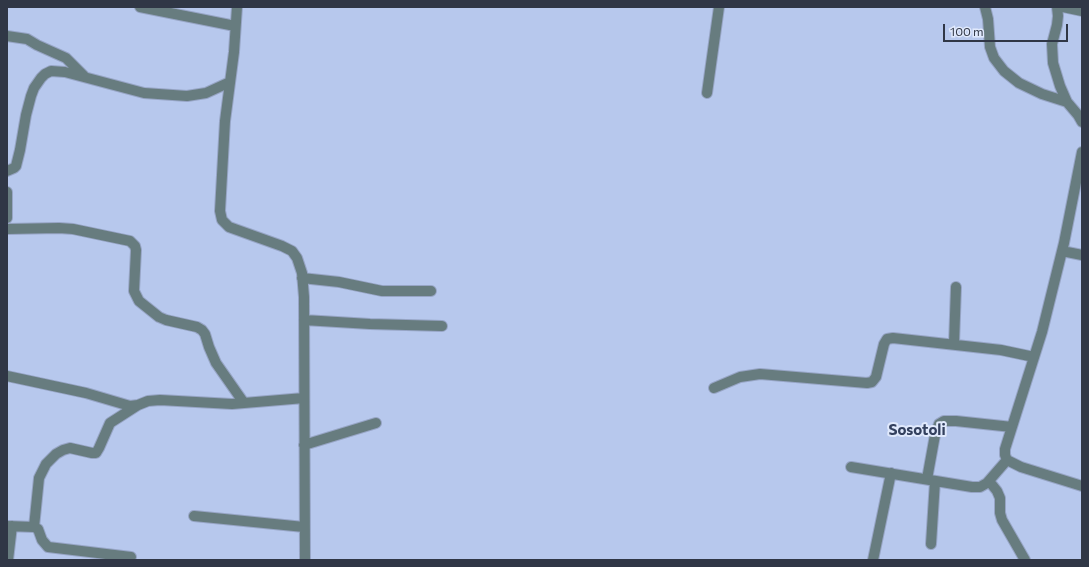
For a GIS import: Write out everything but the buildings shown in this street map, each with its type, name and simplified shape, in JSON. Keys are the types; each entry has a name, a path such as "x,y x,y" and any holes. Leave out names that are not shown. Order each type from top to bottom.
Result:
{"street":[{"path":"140,7 236,26"},
{"path":"237,7 225,121 220,211 222,220 229,227 292,251 297,258 302,278 304,297 305,560"},
{"path":"706,93 719,7"},
{"path":"984,7 988,19 990,47 994,58 1004,71 1019,83 1042,94 1067,102"},
{"path":"1057,7 1058,16 1052,44 1052,54 1060,86 1067,102 1082,122"},
{"path":"1063,7 1079,9"},
{"path":"7,36 27,39 66,58 84,76"},
{"path":"7,171 15,168 16,166 28,106 34,88 41,78 51,72 57,71 84,76 144,93 187,96 206,93 230,82"},
{"path":"1082,152 1062,251 1042,332 1005,449 1007,460 1021,467 1082,486"},
{"path":"7,192 7,218"},
{"path":"7,229 73,229 130,241 135,246 136,250 133,281 134,291 139,301 159,317 197,327 202,330 206,334 209,347 216,364 244,402"},
{"path":"1062,251 1082,255"},
{"path":"302,278 338,282 382,291 430,291"},
{"path":"954,344 956,287"},
{"path":"304,320 442,326"},
{"path":"714,388 740,377 760,374 867,383 872,382 876,377 884,344 887,339 893,338 1002,350 1034,357"},
{"path":"7,376 86,393 124,405 138,405"},
{"path":"34,527 39,478 46,464 56,454 70,448 96,453 100,448 110,423 138,405 148,401 160,400 215,404 304,398"},
{"path":"304,445 376,422"},
{"path":"931,544 931,480 935,435 938,424 944,422 956,422 1012,427"},
{"path":"850,467 980,486 989,481 1007,460"},
{"path":"873,560 891,473"},
{"path":"989,481 997,491 1000,498 1000,513 1002,520 1025,560"},
{"path":"194,516 304,527"},
{"path":"8,560 9,526 34,527 38,529 42,540 48,547 131,557"}],"district":[{"name":"Sosotoli","path":"917,430"}]}
